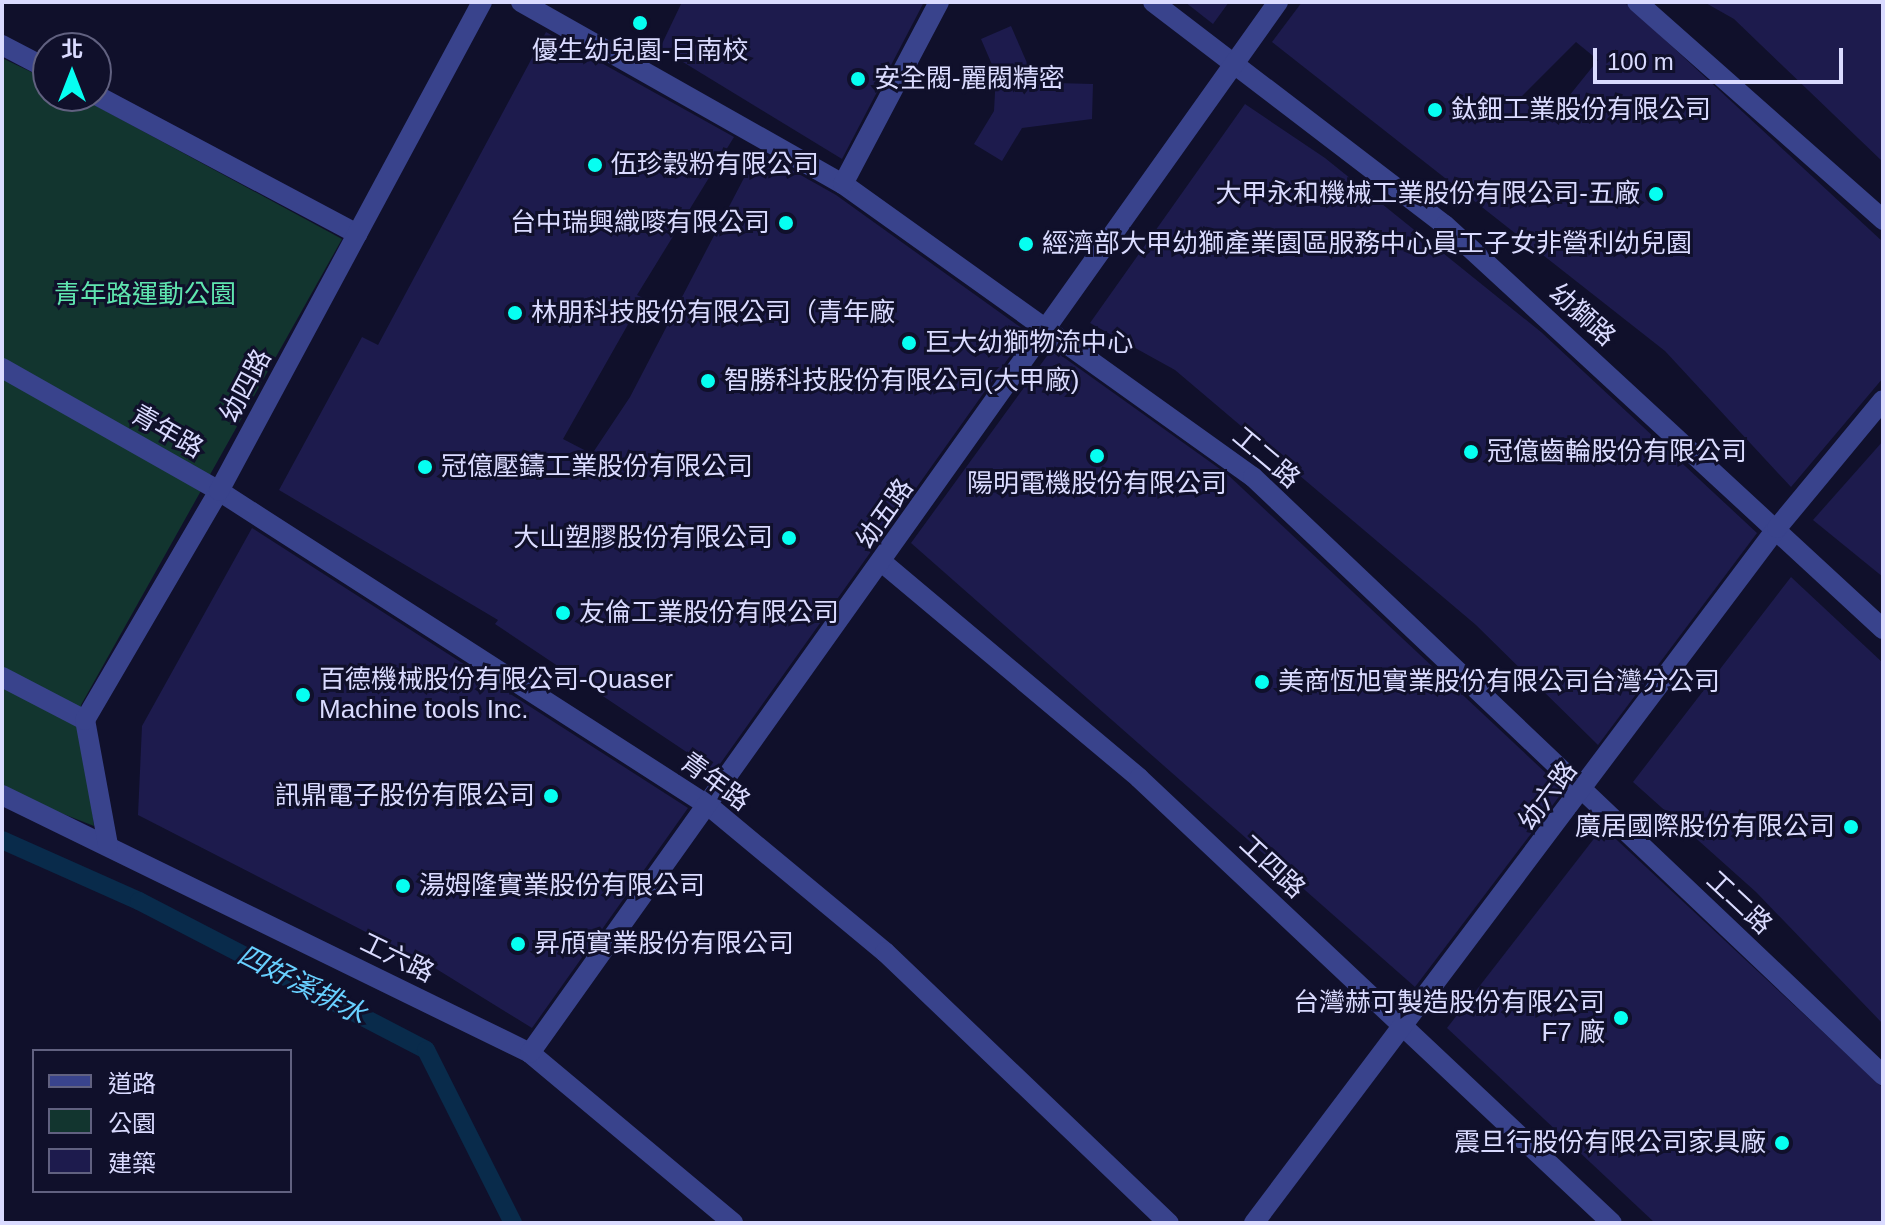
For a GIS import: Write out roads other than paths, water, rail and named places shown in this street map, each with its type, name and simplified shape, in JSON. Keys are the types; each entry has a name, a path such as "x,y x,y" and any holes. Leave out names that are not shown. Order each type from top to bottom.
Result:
{"street":[{"name":"幼四路","path":"85,720 219,491 482,2"},
{"name":"工二路","path":"521,2 843,184 1049,325 1253,477 1883,1075"},
{"path":"843,184 939,2"},
{"name":"幼獅路","path":"1153,2 1233,59 1445,225 1883,629"},
{"name":"幼五路","path":"530,1053 883,563 1233,59 1278,2"},
{"path":"1637,2 1883,220"},
{"path":"2,45 32,61"},
{"path":"112,104 357,234"},
{"name":"青年路","path":"2,368 219,491 709,806 885,952 1169,1223"},
{"name":"幼六路","path":"1254,1223 1584,792 1777,528 1883,400"},
{"name":"工四路","path":"883,563 1127,767 1612,1223"},
{"path":"2,677 85,720 108,845"},
{"name":"工六路","path":"2,795 530,1053 733,1223"}],"waterway":[{"name":"四好溪排水","path":"2,840 139,901 426,1050 513,1223"}],"place":[{"name":"優生幼兒園-日南校","path":"640,23"},
{"name":"安全閥-麗閥精密","path":"858,79"},
{"name":"鈦鈿工業股份有限公司","path":"1435,110"},
{"name":"伍珍穀粉有限公司","path":"595,165"},
{"name":"大甲永和機械工業股份有限公司-五廠","path":"1656,194"},
{"name":"台中瑞興織嘜有限公司","path":"786,223"},
{"name":"經濟部大甲幼獅產業園區服務中心員工子女非營利幼兒園","path":"1026,244"},
{"name":"林朋科技股份有限公司（青年廠","path":"515,313"},
{"name":"巨大幼獅物流中心","path":"909,343"},
{"name":"智勝科技股份有限公司(大甲廠)","path":"708,381"},
{"name":"冠億齒輪股份有限公司","path":"1471,452"},
{"name":"陽明電機股份有限公司","path":"1097,456"},
{"name":"冠億壓鑄工業股份有限公司","path":"425,467"},
{"name":"大山塑膠股份有限公司","path":"789,538"},
{"name":"友倫工業股份有限公司","path":"563,613"},
{"name":"美商恆旭實業股份有限公司台灣分公司","path":"1262,682"},
{"name":"百德機械股份有限公司-Quaser Machine tools Inc.","path":"303,695"},
{"name":"訊鼎電子股份有限公司","path":"551,796"},
{"name":"廣居國際股份有限公司","path":"1851,827"},
{"name":"湯姆隆實業股份有限公司","path":"403,886"},
{"name":"昇頎實業股份有限公司","path":"518,944"},
{"name":"台灣赫可製造股份有限公司 F7 廠","path":"1621,1018"},
{"name":"震旦行股份有限公司家具廠","path":"1782,1143"}],"park label":[{"name":"青年路運動公園","path":"145,295"}]}
